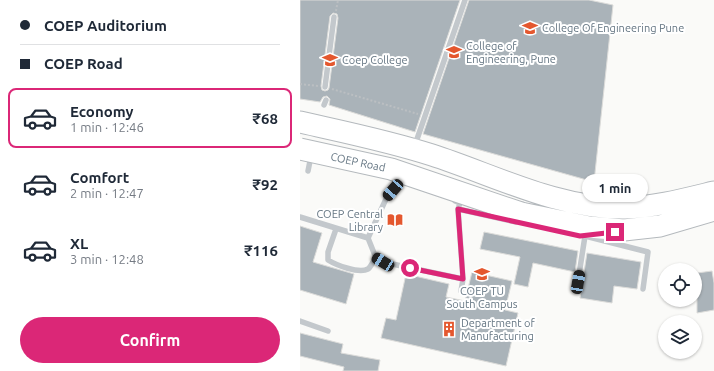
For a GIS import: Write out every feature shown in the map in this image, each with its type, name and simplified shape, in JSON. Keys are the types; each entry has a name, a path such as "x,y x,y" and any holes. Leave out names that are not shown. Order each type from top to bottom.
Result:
{"highway":[{"path":"300,122 370,137 414,149 463,165 524,189 563,200 624,208 674,202 714,192"},
{"path":"305,157 391,170 523,218 589,227 624,230 660,226 714,210"}],"lane":[{"path":"414,149 466,0"},
{"path":"325,88 334,17"},
{"path":"305,157 308,172"},
{"name":"COEP Road","path":"305,157 317,163"},
{"name":"COEP Road","path":"394,180 408,184"},
{"path":"401,181 386,199 368,238 376,258 383,262 463,279"},
{"path":"447,197 460,203 458,209 463,279 461,291"},
{"path":"458,209 523,218"},
{"path":"300,217 368,238"},
{"path":"583,236 660,226"},
{"path":"336,229 328,252 328,260 335,265 361,271 369,268 376,258"},
{"path":"578,282 583,236"},
{"path":"583,236 648,252 643,289"},
{"path":"300,321 328,331"}],"path":[{"path":"300,84 325,88 425,116"}],"building":[{"path":"300,0 460,0 415,132 329,105 330,99 327,96 323,97 320,102 300,99","holes":["333,13 337,14 338,18 329,88 325,91 322,90 321,86 330,16"]},
{"path":"469,0 589,0 613,5 594,182 423,134"},
{"path":"300,226 322,233 313,262 354,274 346,304 300,290"},
{"path":"484,232 578,251 575,272 533,263 528,287 514,284 520,257 480,249"},
{"path":"587,253 641,262 637,289 614,286 612,303 580,298"},
{"path":"712,271 714,283 714,310 697,313 697,307 702,307 702,272"},
{"name":"Department of Manufacturing","path":"472,272 512,281 505,310 518,313 506,366 381,338 386,318 396,320 406,274 449,284 446,297 465,301"},
{"path":"300,333 343,344 341,353 380,360 378,371 343,371 344,367 300,356"}],"place":[{"name":"College Of Engineering Pune","path":"530,28"},
{"name":"College of Engineering, Pune","path":"454,52"},
{"name":"Coep College","path":"330,60"},
{"name":"COEP Central Library","path":"395,220"},
{"name":"COEP TU South Campus","path":"482,274"},
{"name":"Department of Manufacturing","path":"449,329"}],"route":[{"path":"410,268 463,279 458,209 580,236 615,232"}]}
